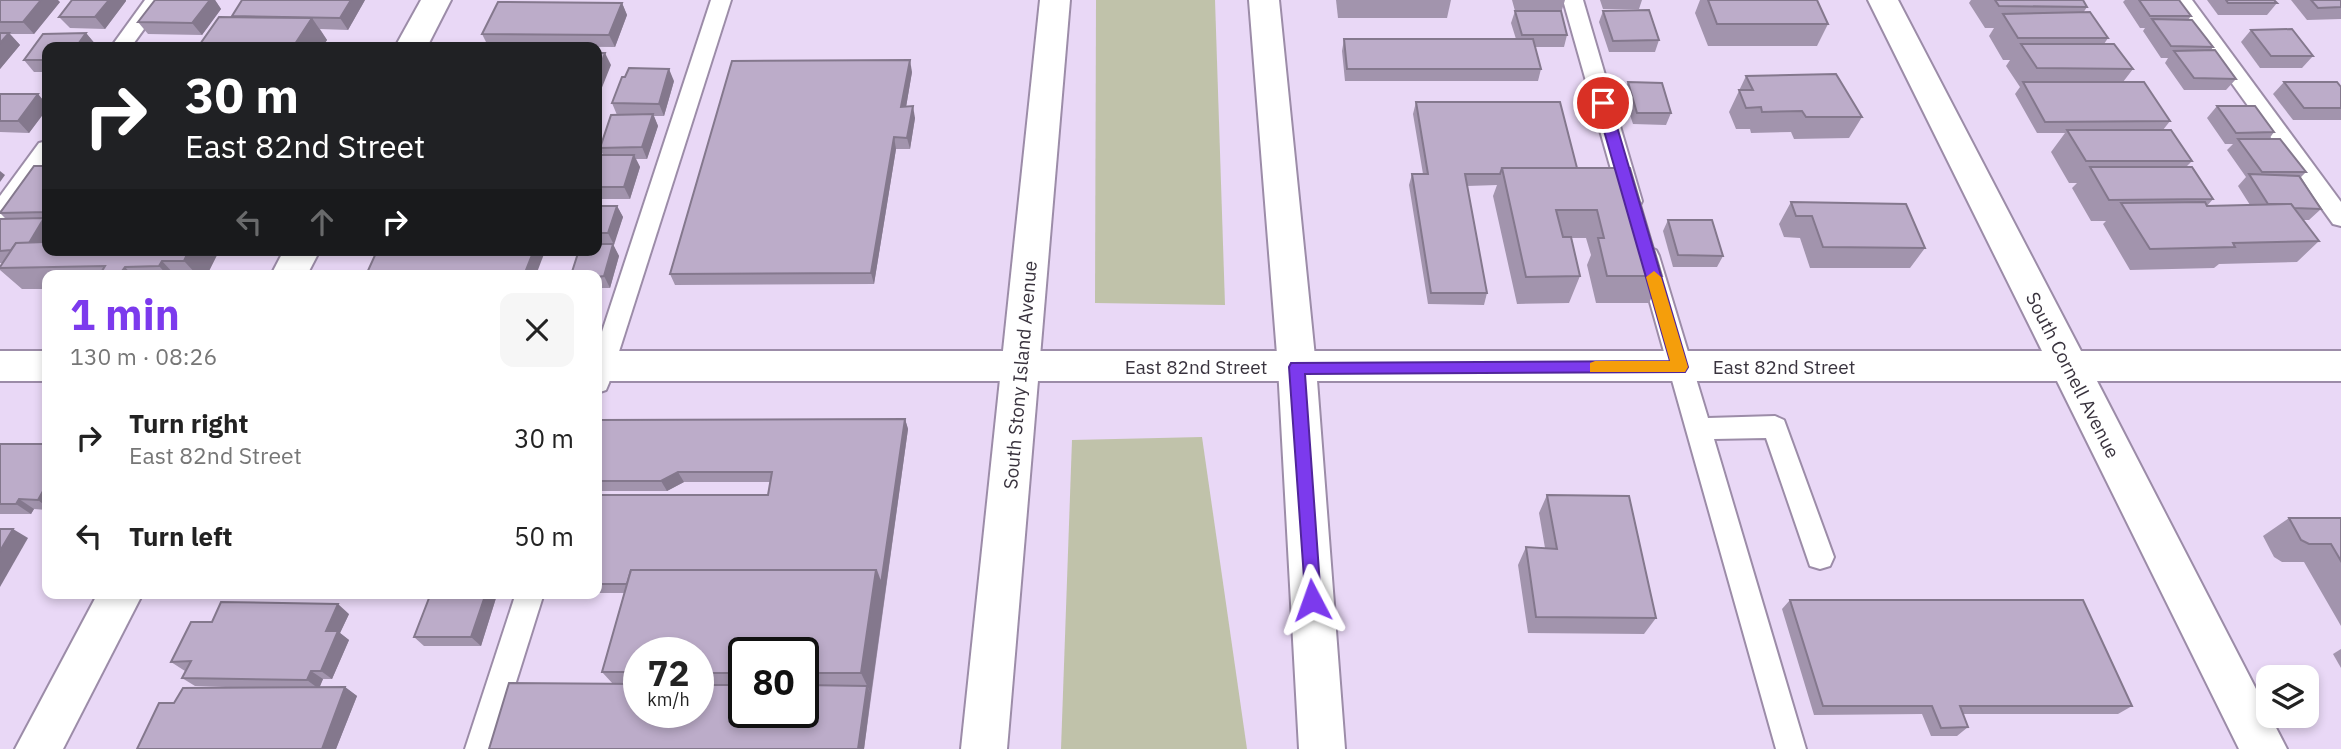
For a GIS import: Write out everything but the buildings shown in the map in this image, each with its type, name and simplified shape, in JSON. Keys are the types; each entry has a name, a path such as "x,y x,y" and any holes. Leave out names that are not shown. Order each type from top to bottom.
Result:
{"main road":[{"path":"414,42 436,0"},
{"name":"South Stony Island Avenue","path":"984,749 1055,0"},
{"path":"1265,0 1297,367 1322,749"},
{"name":"South Cornell Avenue","path":"1883,0 2264,749"},
{"path":"0,366 42,366"},
{"name":"East 82nd Street","path":"602,372 1021,367 2341,366"},
{"path":"38,749 118,599"}],"lane":[{"path":"125,42 155,0"},
{"path":"602,363 721,0"},
{"path":"1573,0 1791,749"},
{"path":"2182,0 2341,218"},
{"path":"0,213 42,155"},
{"path":"1698,429 1774,426 1820,557"},
{"path":"480,749 528,599"}],"green space":[{"path":"1096,0 1215,0 1225,305 1095,303"},
{"path":"1202,437 1247,749 1061,749 1072,440"}],"slow traffic":[{"path":"1595,367 1680,367 1654,277"}],"route":[{"path":"1312,600 1297,367 1680,367 1603,103"}]}
